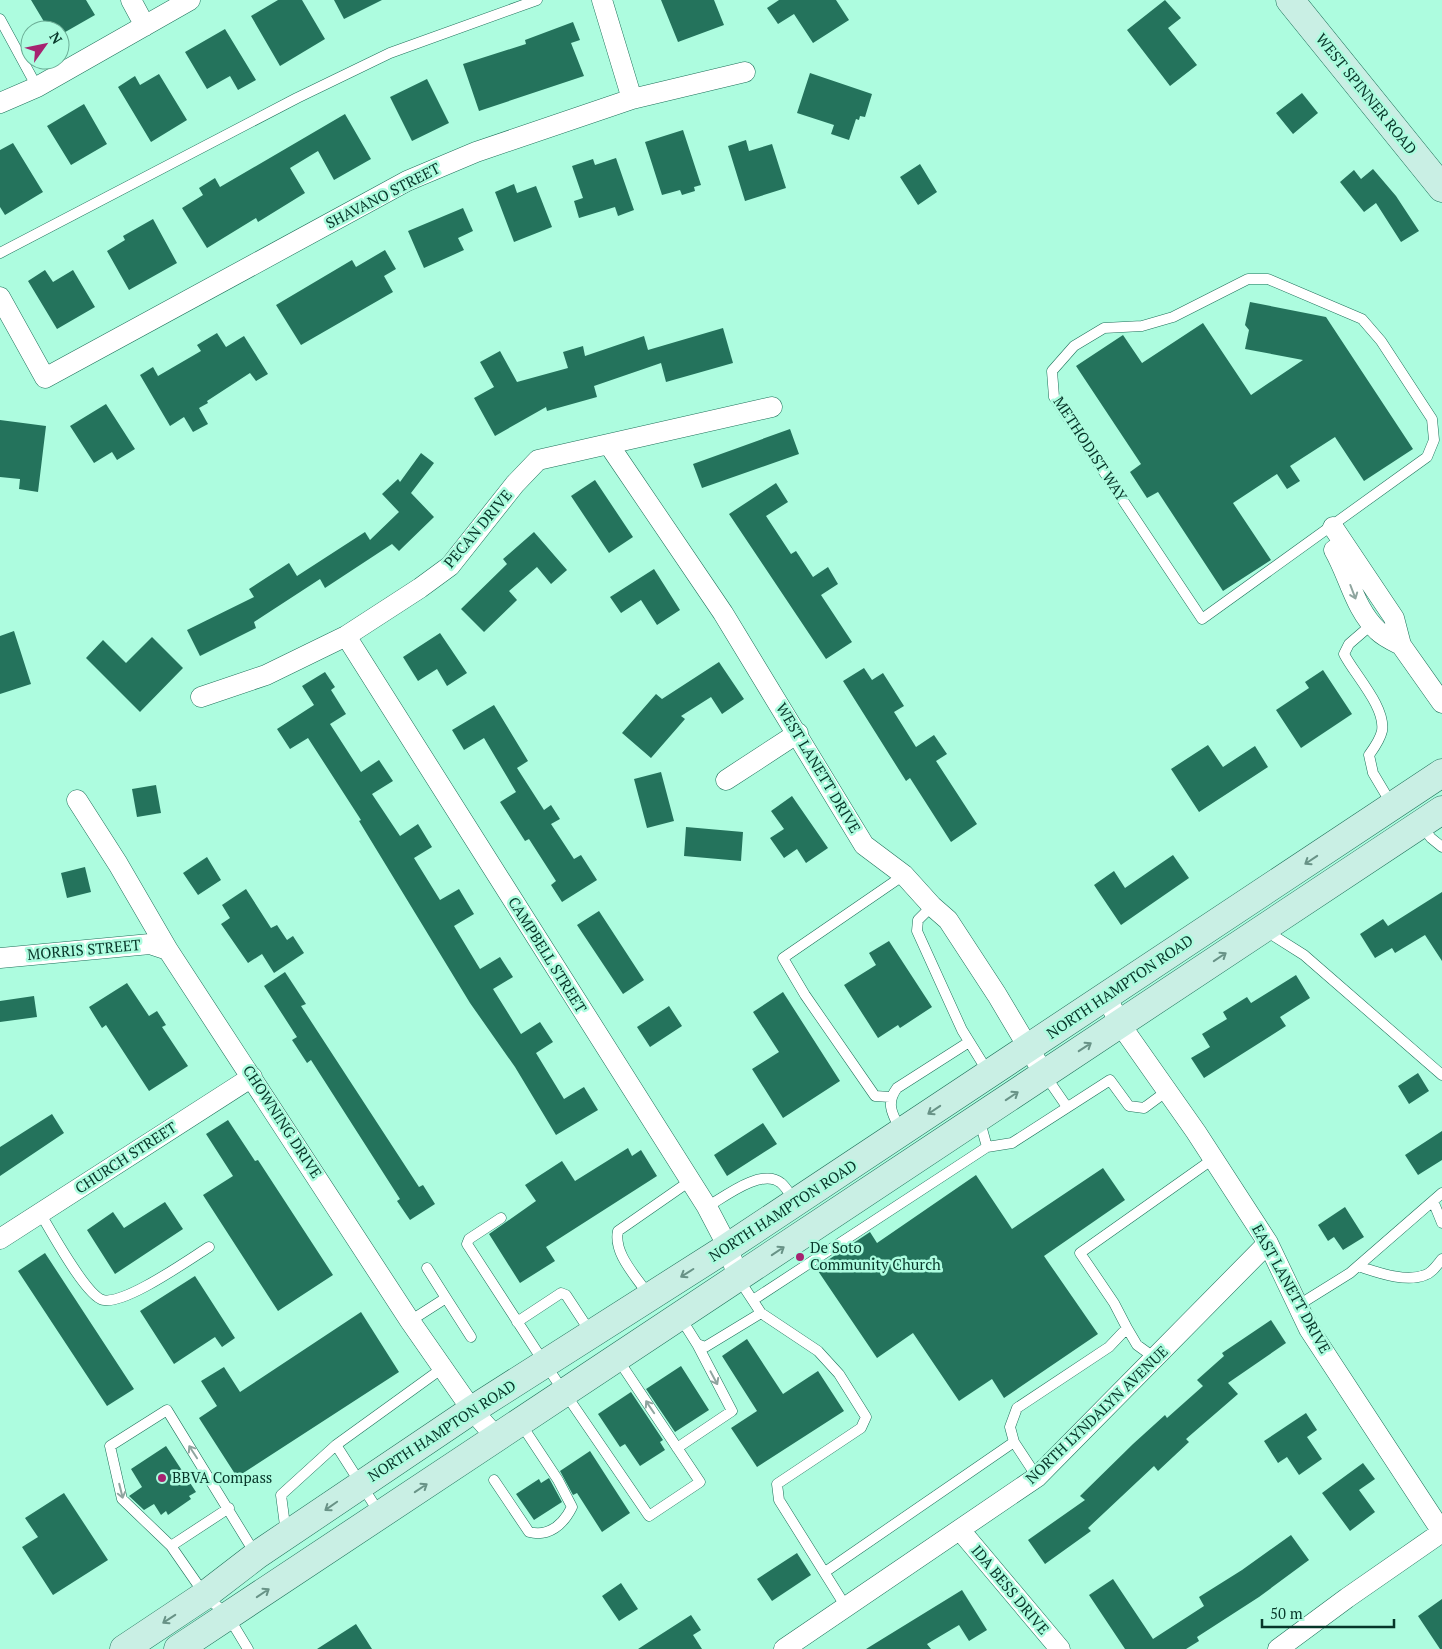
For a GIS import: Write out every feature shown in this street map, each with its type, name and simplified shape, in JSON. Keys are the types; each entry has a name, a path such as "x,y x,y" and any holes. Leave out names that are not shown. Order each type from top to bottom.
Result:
{"main road":[{"name":"WEST SPINNER ROAD","path":"1290,0 1442,188"},
{"name":"NORTH HAMPTON ROAD","path":"124,1649 205,1595 257,1555 295,1531 362,1483 472,1410 806,1196 1442,773"},
{"name":"NORTH HAMPTON ROAD","path":"186,1647 228,1616 320,1554 1431,817"},
{"path":"962,1092 979,1117"},
{"path":"806,1196 833,1215"},
{"path":"295,1531 320,1554"}],"street":[{"path":"131,0 145,26"},
{"path":"0,103 37,87 190,0"},
{"path":"602,0 632,99"},
{"name":"SHAVANO STREET","path":"0,297 45,378 407,181 476,152 632,99 745,72"},
{"name":"PECAN DRIVE","path":"201,697 266,675 346,636 450,566 515,484 538,460 772,407"},
{"name":"WEST LANETT DRIVE","path":"609,445 723,613 864,845 904,876 948,920 1029,1047 1044,1074"},
{"path":"1328,530 1356,599 1372,625 1380,633 1401,645"},
{"path":"1328,530 1394,618 1401,645 1442,703"},
{"name":"CAMPBELL STREET","path":"346,636 707,1207 728,1247 738,1278"},
{"path":"726,780 798,734"},
{"name":"CHOWNING DRIVE","path":"77,800 118,864 168,950 410,1320 472,1410 496,1437"},
{"name":"MORRIS STREET","path":"0,958 150,944 168,950"},
{"name":"EAST LANETT DRIVE","path":"1106,996 1120,1024 1213,1159 1268,1244 1310,1329 1442,1532"},
{"name":"CHURCH STREET","path":"0,1239 252,1077"},
{"name":"NORTH LYNDALYN AVENUE","path":"784,1649 1037,1477 1268,1244"},
{"name":"IDA BESS DRIVE","path":"960,1530 1060,1649"},
{"path":"1278,1649 1442,1532"}],"lane":[{"path":"0,253 297,98 382,57 537,0"},
{"path":"0,19 37,87"},
{"name":"METHODIST WAY","path":"1248,279 1268,279 1362,319 1381,341 1432,419 1434,440 1427,457 1328,530 1202,619 1054,397 1052,371 1074,346 1104,328 1142,326 1173,317 1248,279"},
{"path":"1372,625 1349,644 1344,654 1372,697 1379,714 1382,729 1378,742 1369,755 1373,773 1392,806"},
{"path":"1431,817 1431,838 1442,847"},
{"path":"890,1097 875,1096 805,996 783,958 904,876"},
{"path":"932,906 918,920 917,932 969,1042 989,1074"},
{"path":"1263,929 1304,955 1442,1075"},
{"path":"901,1132 889,1106 890,1097 897,1088 969,1042"},
{"path":"1044,1074 1067,1108"},
{"path":"753,1300 987,1147 1012,1143 1110,1080 1129,1106 1144,1108 1167,1091"},
{"path":"979,1117 987,1147"},
{"path":"1155,1358 1137,1345 1114,1303 1080,1253 1213,1159"},
{"path":"707,1207 753,1180 768,1178 780,1182 806,1196"},
{"path":"650,1297 620,1251 616,1240 618,1231 690,1181"},
{"path":"1297,1306 1358,1266 1442,1193"},
{"path":"1434,1201 1442,1223"},
{"path":"40,1213 85,1286 102,1300 117,1300 158,1279 209,1247"},
{"path":"501,1218 469,1239 467,1244 564,1393 649,1516 700,1482 617,1358"},
{"path":"1358,1266 1384,1274 1424,1276 1442,1259"},
{"path":"427,1268 471,1338"},
{"path":"738,1278 761,1313 818,1351 839,1374 866,1417 861,1428 777,1484 779,1500 846,1607"},
{"path":"517,1322 561,1293 566,1295 592,1334"},
{"path":"410,1320 446,1298"},
{"path":"697,1344 705,1347 761,1313"},
{"path":"677,1448 732,1411 680,1316"},
{"path":"1037,1477 1014,1442 1010,1426 1017,1408 1109,1347 1127,1328"},
{"path":"295,1531 280,1495 336,1445 444,1367"},
{"path":"248,1649 228,1616 205,1595 171,1546 122,1499 110,1446 167,1410 257,1555"},
{"path":"494,1480 529,1532 540,1535 551,1531 565,1520 572,1507 558,1480 520,1422"},
{"path":"825,1572 1014,1442"},
{"path":"336,1445 362,1483 380,1515"},
{"path":"171,1546 229,1508"}],"building":[{"path":"31,0 86,0 95,15 70,29 70,20 43,20"},
{"path":"278,0 302,0 325,39 280,66 251,16"},
{"path":"334,0 382,0 344,19"},
{"path":"661,0 714,0 724,25 678,42"},
{"path":"779,0 836,0 849,20 813,43 794,14 778,24 767,8"},
{"path":"1165,0 1181,18 1168,28 1197,65 1170,86 1127,30"},
{"path":"573,22 580,40 571,43 584,76 479,111 463,64 526,44 525,40"},
{"path":"225,29 256,80 238,90 230,76 207,89 185,52"},
{"path":"810,73 872,94 865,117 860,116 859,120 856,119 849,140 831,134 834,125 797,113"},
{"path":"159,74 187,120 151,142 118,87 135,76 140,85"},
{"path":"427,79 449,123 412,141 390,97"},
{"path":"1302,93 1318,113 1293,134 1276,113"},
{"path":"84,104 107,144 71,165 47,126"},
{"path":"345,114 371,159 334,180 318,151 290,168 305,193 258,222 256,218 207,248 182,208 203,195 199,188 215,178 220,187"},
{"path":"683,130 701,185 694,187 695,191 682,195 680,190 662,195 645,142"},
{"path":"746,140 749,151 772,144 786,188 745,201 728,146"},
{"path":"13,143 43,192 5,215 0,207 0,150"},
{"path":"616,158 634,210 618,216 615,207 579,218 574,201 583,198 572,166 593,159 595,165"},
{"path":"920,164 937,192 918,205 900,177"},
{"path":"1373,169 1396,196 1419,231 1401,242 1376,203 1364,212 1340,182 1354,170 1361,179"},
{"path":"514,184 517,193 536,186 552,227 514,242 495,192"},
{"path":"463,208 473,231 458,238 464,250 424,268 408,231"},
{"path":"153,219 177,263 129,290 107,251 125,240 123,236"},
{"path":"385,250 396,269 384,276 393,292 301,345 276,305 352,260 356,267"},
{"path":"45,270 53,282 73,270 95,307 57,329 28,281"},
{"path":"1250,302 1326,317 1413,449 1364,481 1335,437 1290,466 1300,481 1287,489 1277,474 1233,503 1271,560 1223,591 1158,492 1147,498 1130,472 1141,464 1076,366 1123,335 1142,363 1203,323 1251,395 1303,360 1245,349 1249,330 1245,325"},
{"path":"723,328 733,363 666,382 661,363 594,386 597,397 547,411 546,407 495,436 474,398 494,387 480,362 500,351 517,382 568,368 563,352 583,346 585,356 644,336 648,350"},
{"path":"217,333 226,347 244,336 268,374 256,381 250,373 207,401 208,403 199,408 208,424 193,432 184,417 170,426 140,375 153,367 158,376 201,351 197,345"},
{"path":"106,404 135,449 117,460 112,452 94,463 70,426"},
{"path":"0,420 46,426 38,492 19,489 20,479 0,477"},
{"path":"790,429 799,454 702,488 693,464"},
{"path":"421,453 434,463 411,493 434,517 399,551 392,544 325,588 320,579 254,622 256,628 200,656 187,630 254,597 249,589 289,563 297,576 365,532 370,540 399,512 382,494 398,479 400,482"},
{"path":"595,480 633,537 609,553 571,496"},
{"path":"776,483 788,502 766,516 791,554 796,551 813,577 828,567 838,584 821,595 852,642 826,659 729,514"},
{"path":"534,532 567,570 551,584 537,567 509,591 517,600 484,632 461,609 507,564 503,559"},
{"path":"654,569 680,610 657,625 641,600 621,613 610,597"},
{"path":"14,631 31,684 0,694 0,636"},
{"path":"440,633 467,673 447,686 437,669 418,681 403,657"},
{"path":"152,637 183,668 140,712 86,658 103,640 126,663"},
{"path":"719,662 744,699 722,714 711,697 681,716 685,719 651,758 622,733 656,694 662,699"},
{"path":"864,668 872,680 883,673 904,706 894,712 916,747 934,735 947,754 936,761 977,824 951,842 910,778 906,781 843,681"},
{"path":"1323,670 1352,714 1301,748 1276,710 1309,688 1305,682"},
{"path":"325,672 335,687 331,690 346,714 330,724 361,772 379,760 393,781 372,794 400,836 418,824 432,847 414,858 440,900 459,889 474,914 454,926 480,969 500,957 513,977 493,989 521,1034 540,1022 553,1042 536,1053 564,1099 584,1087 598,1110 556,1135 515,1067 470,1003 359,821 361,820 308,738 290,749 277,729 314,705 302,686"},
{"path":"494,705 528,761 517,768 544,810 551,805 560,819 551,824 574,859 581,855 597,880 562,902 551,885 556,881 529,839 525,841 500,802 516,792 484,738 464,750 452,730"},
{"path":"1208,745 1223,767 1255,746 1268,767 1199,812 1171,769"},
{"path":"661,772 674,821 647,828 634,779"},
{"path":"156,785 161,813 137,817 132,789"},
{"path":"792,796 828,848 806,863 797,849 784,858 770,838 784,829 771,811"},
{"path":"686,827 743,832 741,861 684,856"},
{"path":"1173,855 1189,878 1121,925 1094,885 1114,871 1125,888"},
{"path":"207,857 221,880 198,895 183,873"},
{"path":"85,867 91,892 67,898 61,873"},
{"path":"246,889 271,928 277,925 287,940 293,936 304,953 274,973 262,954 248,963 221,924 230,918 222,905"},
{"path":"1442,892 1442,961 1425,935 1395,953 1392,948 1375,958 1360,934 1383,919 1388,926"},
{"path":"599,911 644,980 623,994 577,925"},
{"path":"889,941 932,1007 900,1028 898,1025 878,1038 844,985 876,965 869,953"},
{"path":"285,972 306,1004 301,1006 419,1187 423,1185 435,1204 410,1220 397,1201 400,1199 311,1060 307,1063 292,1040 297,1037 264,986"},
{"path":"1296,975 1310,998 1280,1017 1286,1026 1204,1078 1191,1058 1210,1047 1202,1034 1227,1019 1223,1012 1247,997 1251,1003"},
{"path":"127,983 149,1016 157,1011 166,1025 162,1027 188,1066 149,1091 106,1025 102,1028 89,1007"},
{"path":"783,992 840,1081 783,1118 752,1069 779,1052 753,1012"},
{"path":"34,996 37,1017 0,1022 0,1001"},
{"path":"669,1006 682,1026 650,1047 637,1027"},
{"path":"1418,1073 1429,1091 1409,1104 1398,1086"},
{"path":"52,1114 64,1133 0,1176 0,1147"},
{"path":"228,1120 255,1161 258,1160 333,1275 278,1311 203,1195 233,1176 206,1134"},
{"path":"763,1123 777,1144 727,1176 714,1155"},
{"path":"1442,1131 1442,1160 1418,1175 1405,1155"},
{"path":"628,1148 632,1156 641,1150 657,1176 546,1247 555,1261 520,1283 489,1234 536,1201 525,1185 562,1161 575,1181"},
{"path":"1103,1168 1125,1200 1044,1256 1098,1334 1004,1398 992,1379 959,1401 913,1333 877,1358 816,1268 870,1232 877,1243 976,1175 1012,1229"},
{"path":"165,1202 183,1229 115,1274 87,1230 113,1212 124,1228"},
{"path":"1345,1207 1364,1237 1343,1250 1334,1237 1328,1241 1318,1225"},
{"path":"45,1253 134,1389 107,1406 18,1271"},
{"path":"195,1276 235,1338 222,1347 215,1337 174,1364 140,1311"},
{"path":"361,1312 399,1372 237,1477 199,1418 217,1406 201,1381 224,1367 240,1392"},
{"path":"1271,1320 1286,1343 1228,1383 1238,1394 1186,1439 1189,1442 1158,1471 1154,1466 1088,1528 1091,1531 1045,1564 1028,1540 1085,1500 1080,1496 1133,1444 1165,1415 1167,1418 1203,1386 1197,1380 1224,1356 1222,1353"},
{"path":"747,1339 783,1394 818,1371 844,1411 757,1467 731,1428 757,1411 722,1356"},
{"path":"681,1366 709,1410 675,1432 646,1389"},
{"path":"631,1392 663,1440 660,1442 665,1450 640,1466 625,1444 620,1447 598,1414"},
{"path":"1306,1413 1317,1430 1307,1437 1322,1459 1299,1475 1287,1457 1278,1463 1264,1441"},
{"name":"BBVA Compass","path":"166,1446 196,1492 189,1496 191,1499 168,1515 166,1511 161,1515 154,1504 144,1510 129,1496 142,1487 131,1469"},
{"path":"590,1451 630,1513 602,1532 577,1493 573,1495 560,1471"},
{"path":"1363,1463 1375,1479 1359,1490 1375,1512 1350,1531 1322,1493"},
{"path":"549,1478 562,1502 534,1520 516,1494 539,1479 541,1483"},
{"path":"64,1493 108,1560 53,1595 22,1547 38,1537 25,1518"},
{"path":"1291,1535 1309,1560 1259,1597 1197,1637 1199,1641 1186,1649 1125,1649 1089,1595 1113,1579 1153,1639 1204,1606 1199,1597 1242,1570"},
{"path":"797,1553 811,1575 772,1601 757,1579"},
{"path":"621,1583 638,1609 619,1621 602,1596"},
{"path":"962,1590 987,1630 969,1641 959,1625 927,1644 931,1649 866,1649"},
{"path":"1442,1599 1442,1649 1440,1649 1418,1616"},
{"path":"691,1615 701,1630 693,1635 702,1649 638,1649"},
{"path":"356,1624 372,1649 317,1649"}],"place":[{"name":"De Soto Community Church","path":"800,1257"},
{"name":"BBVA Compass","path":"162,1478"}]}
